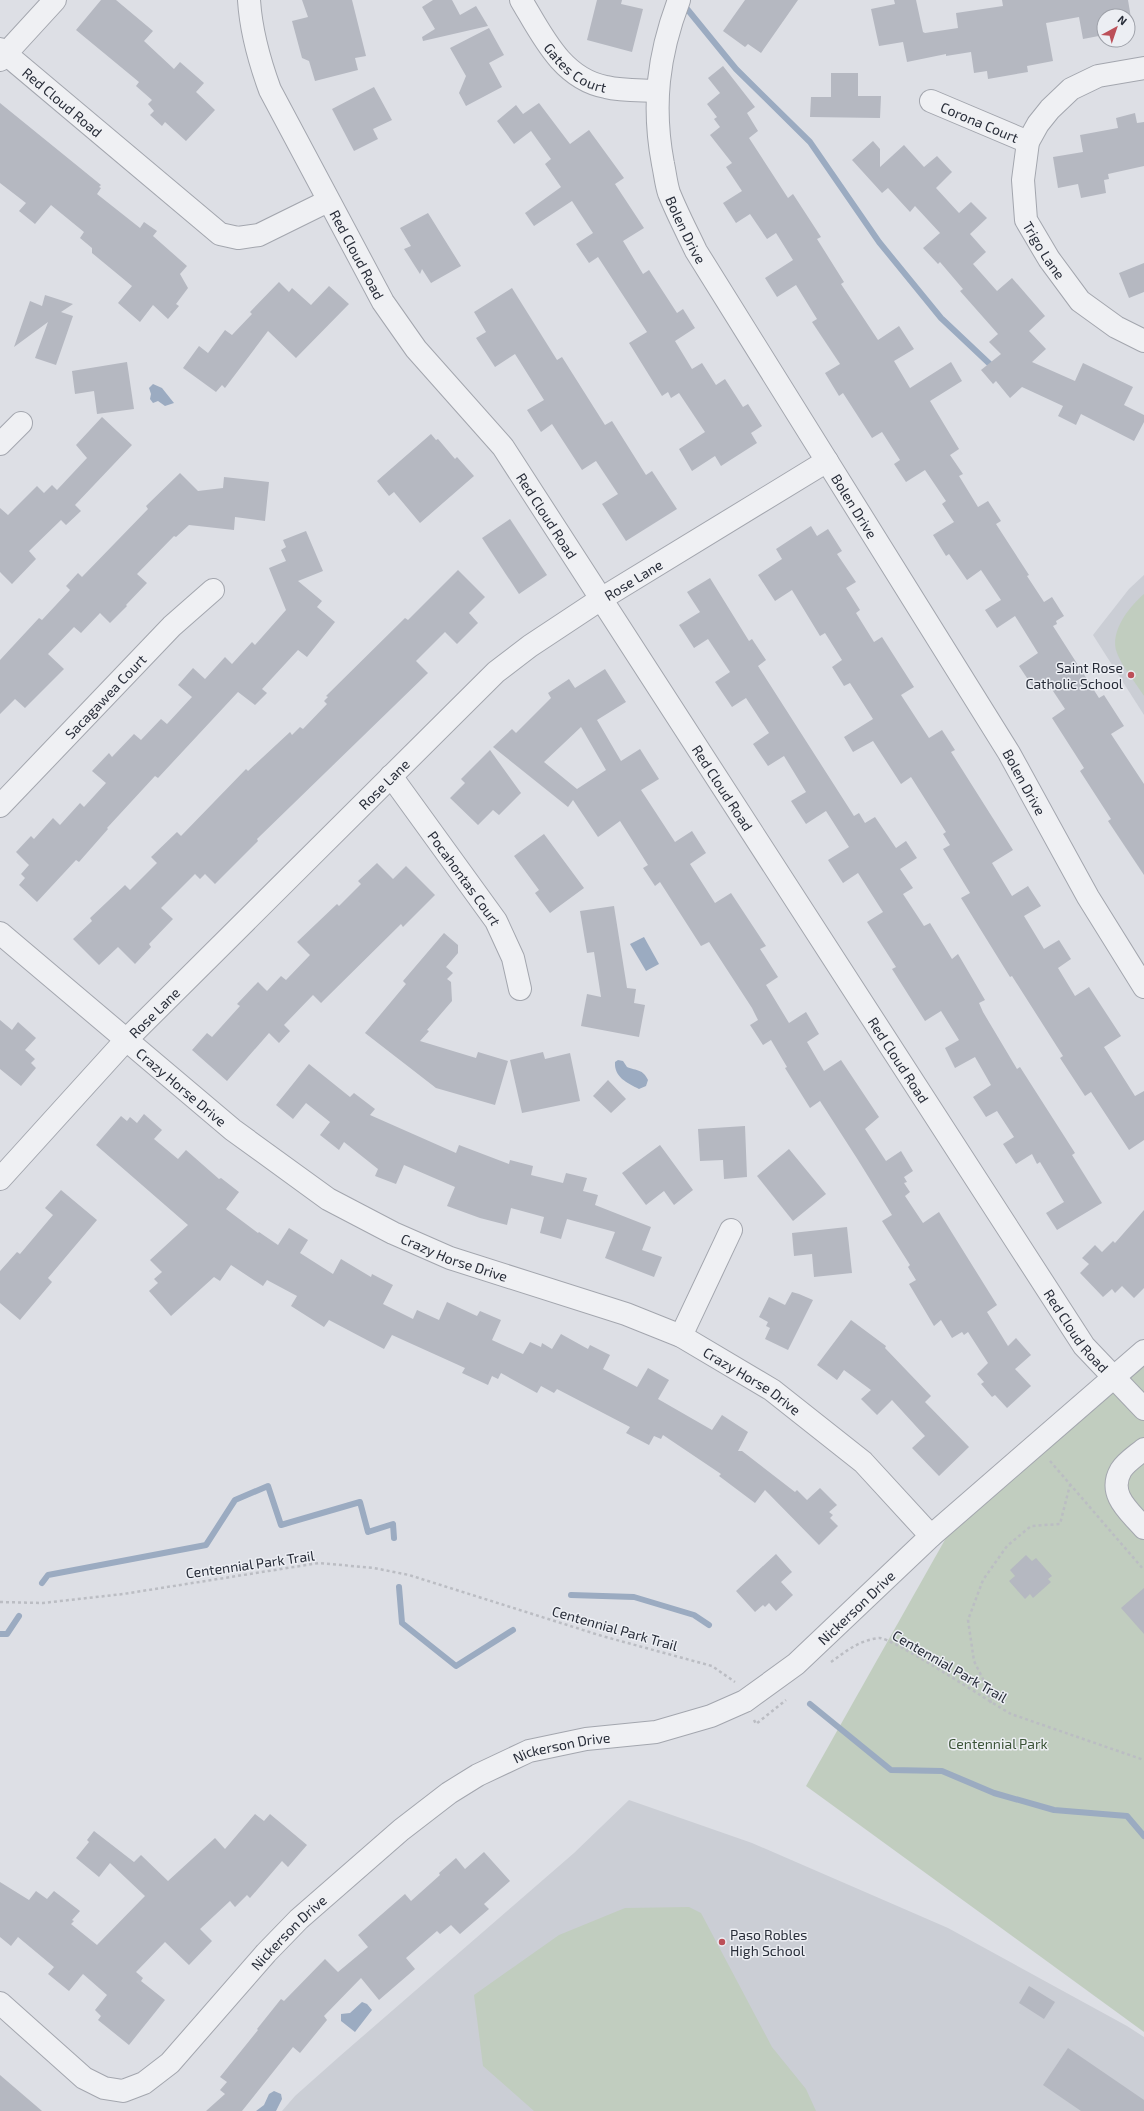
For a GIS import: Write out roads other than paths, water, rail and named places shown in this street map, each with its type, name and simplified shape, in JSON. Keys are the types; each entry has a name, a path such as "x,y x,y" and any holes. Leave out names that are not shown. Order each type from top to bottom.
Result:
{"street":[{"path":"2,54 55,0"},
{"name":"Red Cloud Road","path":"249,0 250,21 258,56 270,90 383,302 416,349 503,447 1084,1346 1116,1377 1144,1409"},
{"name":"Gates Court","path":"521,0 551,50 576,76 605,88 658,91"},
{"name":"Bolen Drive","path":"679,0 671,20 660,65 658,91 659,142 669,192 696,251 1009,753 1088,898 1144,988"},
{"name":"Red Cloud Road","path":"2,54 220,234 238,238 259,235 328,201"},
{"name":"Trigo Lane","path":"1144,68 1098,76 1071,89 1050,109 1038,124 1028,142 1023,180 1026,220 1048,259 1080,301 1116,327 1144,341"},
{"name":"Corona Court","path":"931,101 1028,142"},
{"path":"0,444 21,423"},
{"name":"Rose Lane","path":"0,1179 126,1040 496,672 530,646 602,599 827,461"},
{"name":"Sacagawea Court","path":"0,806 172,626 213,590"},
{"name":"Pocahontas Court","path":"391,776 496,921 512,958 520,989"},
{"name":"Crazy Horse Drive","path":"0,933 233,1130 328,1199 393,1233 450,1258 626,1314 681,1336 772,1390 863,1462 931,1536"},
{"path":"681,1336 731,1230"},
{"name":"Nickerson Drive","path":"0,2003 84,2078 104,2088 123,2091 144,2082 170,2063 266,1953 299,1919 401,1830 449,1793 478,1775 530,1751 586,1739 656,1732 711,1716 745,1701 796,1664 931,1536 1116,1377 1144,1351"},
{"path":"1144,1449 1121,1469 1117,1483 1118,1499 1144,1528"}],"water":[{"path":"153,384 162,388 174,403 165,406 158,401 153,403 150,399 151,394 149,388"},
{"path":"644,937 659,964 646,971 630,944"},
{"path":"618,1060 623,1061 627,1067 644,1074 648,1080 646,1086 639,1089 622,1079 615,1067 615,1062"},
{"path":"362,2002 367,2004 372,2010 355,2032 341,2021 341,2014 350,2013"},
{"path":"274,2091 281,2094 282,2099 276,2111 256,2111 264,2105 269,2094"}],"waterway":[{"path":"683,4 736,69 810,142 879,242 941,318 994,368"},
{"path":"42,1583 48,1575 206,1545 235,1500 268,1486 281,1525 360,1502 368,1532 393,1524 394,1538"},
{"path":"399,1587 402,1623 456,1666 513,1630"},
{"path":"571,1595 634,1597 694,1615 709,1625"},
{"path":"0,1634 7,1634 19,1616"},
{"path":"810,1704 891,1770 942,1771 994,1793 1054,1810 1127,1816 1144,1836"}],"place":[{"name":"Saint Rose Catholic School","path":"1131,675"},
{"name":"Paso Robles High School","path":"722,1942"}],"park label":[{"name":"Centennial Park","path":"998,1743"}]}
